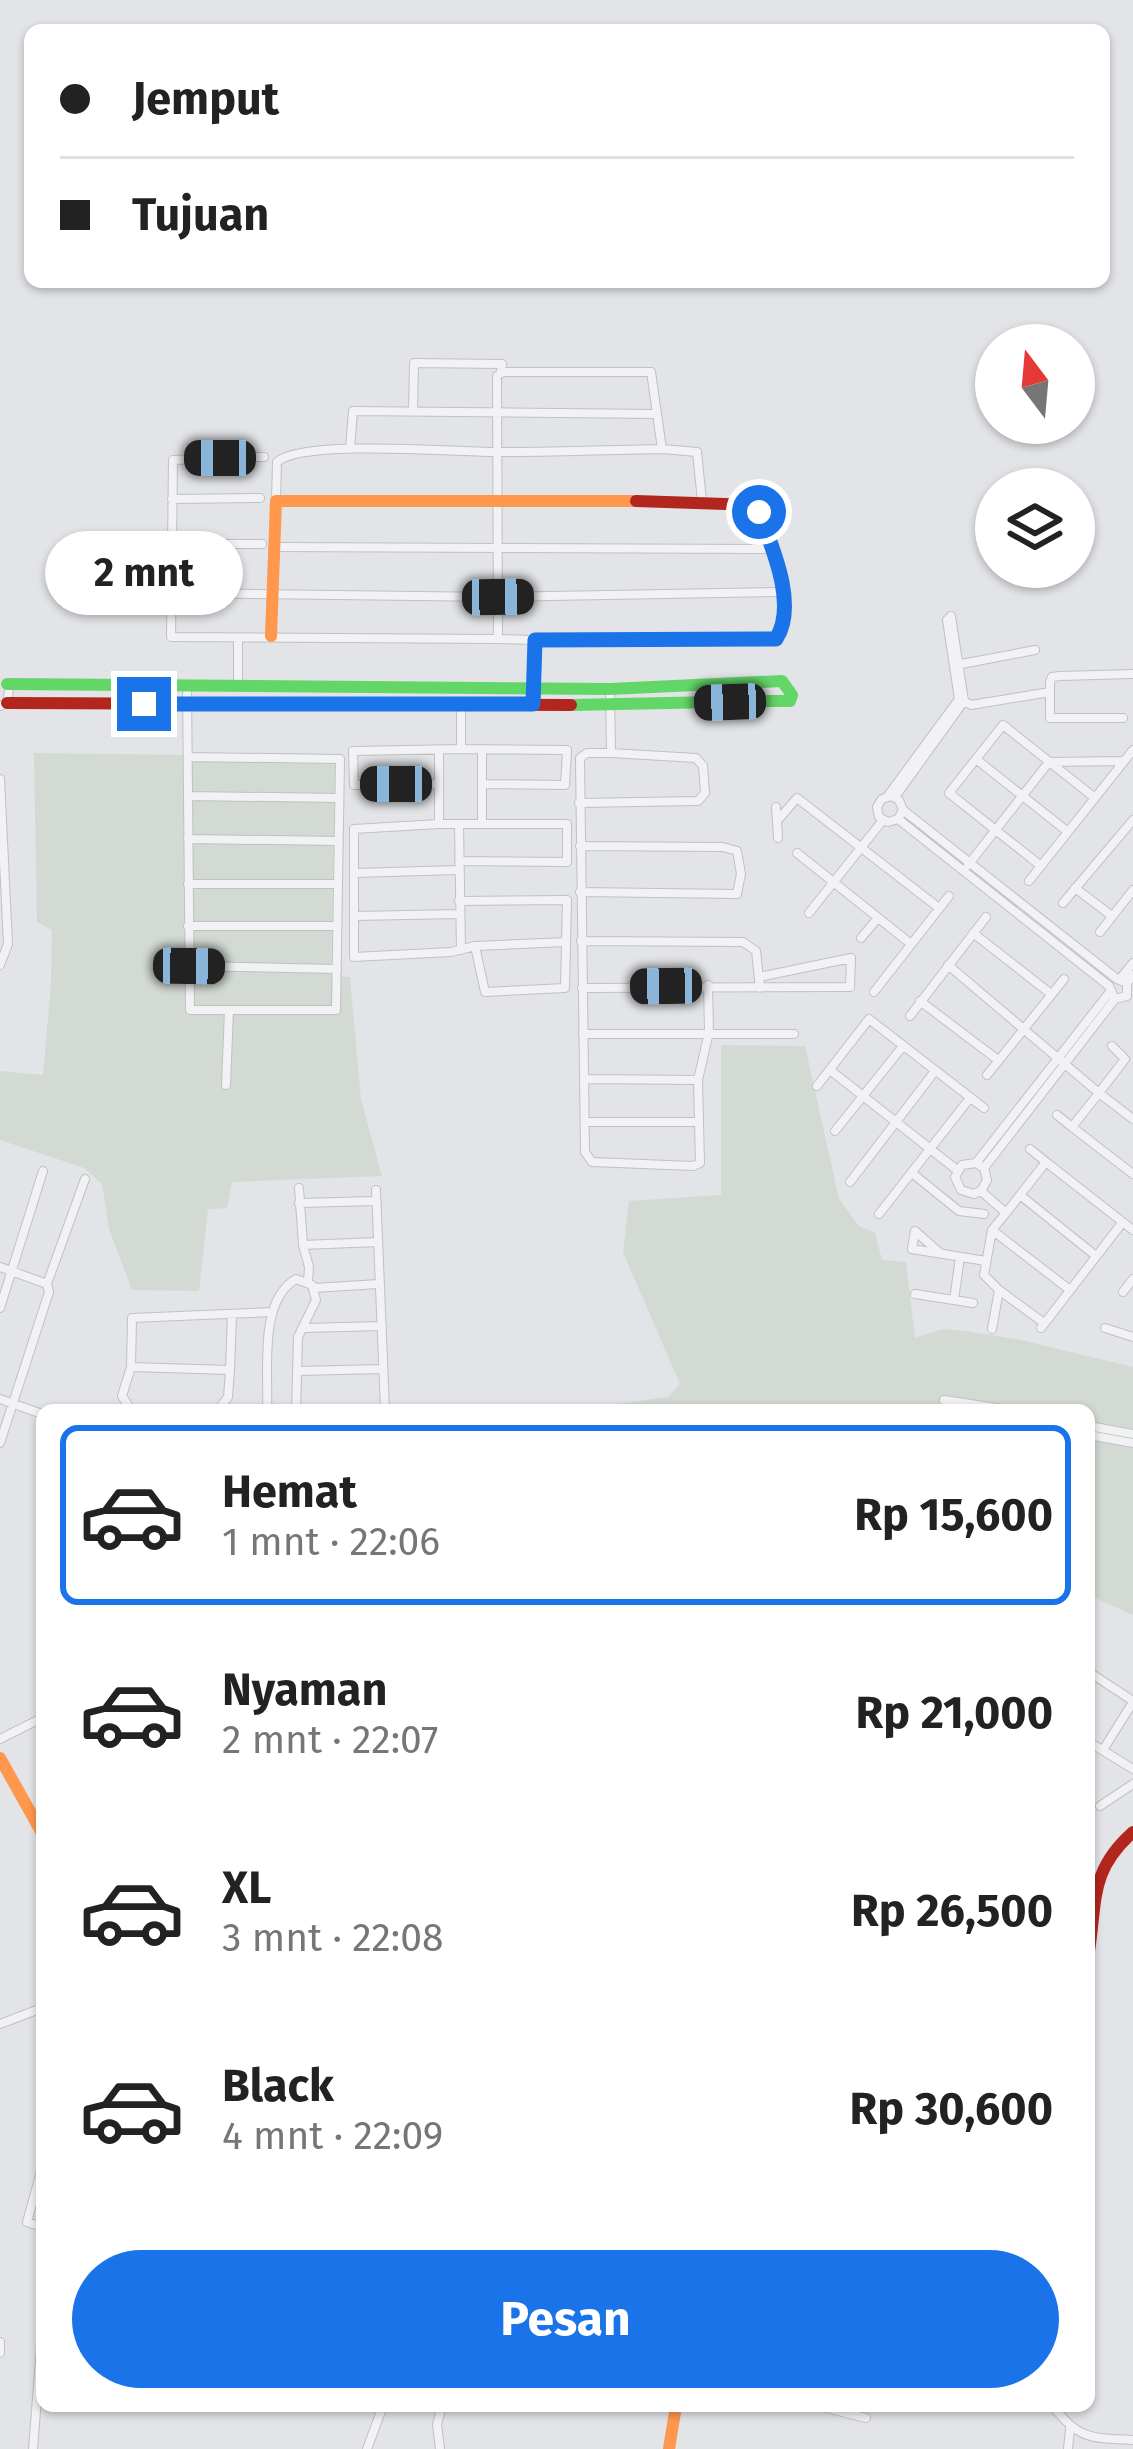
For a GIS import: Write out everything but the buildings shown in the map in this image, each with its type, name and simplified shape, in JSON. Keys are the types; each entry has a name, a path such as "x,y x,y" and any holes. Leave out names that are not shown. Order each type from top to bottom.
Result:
{"street":[{"path":"413,412 414,363 502,364 495,384 498,639"},
{"path":"501,373 648,370 654,376 662,449"},
{"path":"350,449 353,412 657,414"},
{"path":"271,636 268,546 279,459 350,449 697,452 702,501"},
{"path":"264,457 176,458 172,464 172,638 776,639 782,632 783,592 753,503 276,501"},
{"path":"172,499 260,498"},
{"path":"172,544 772,549"},
{"path":"172,593 498,597 783,592"},
{"path":"883,820 877,807 891,797 962,700 958,665 951,616 946,620 958,665"},
{"path":"238,639 248,703"},
{"path":"533,704 535,640"},
{"path":"958,665 1035,650"},
{"path":"1123,718 1050,718 1052,677 1133,674"},
{"path":"782,681 792,695 782,704 189,704 5,693 242,684 610,689 782,681"},
{"path":"187,686 190,1010 336,1010 340,759 189,757"},
{"path":"610,689 611,753"},
{"path":"962,700 971,704 1050,692"},
{"path":"461,704 461,749"},
{"path":"1041,866 949,793 1003,725 1095,798"},
{"path":"439,750 439,824"},
{"path":"482,750 482,822"},
{"path":"439,784 354,785 353,751 567,750 565,785 482,784"},
{"path":"1030,881 1133,750"},
{"path":"579,803 698,801 705,793 703,766 696,758 611,753 587,753 580,758 579,803 580,892 585,1152 595,1163 693,1166 700,1162 698,1080 709,1032 708,985"},
{"path":"976,759 1068,832"},
{"path":"1049,762 1124,761"},
{"path":"966,866 1049,762"},
{"path":"0,779 8,944 0,965"},
{"path":"188,796 340,799"},
{"path":"891,797 900,814 1122,988 1133,1006"},
{"path":"777,821 797,799 939,908"},
{"path":"776,807 778,838"},
{"path":"809,914 883,820 900,814"},
{"path":"355,873 567,862 567,824 482,822 354,830 354,957 566,942"},
{"path":"1063,903 1132,822"},
{"path":"459,824 460,950"},
{"path":"188,839 339,841"},
{"path":"580,847 732,848 741,859 740,887 728,896 580,892"},
{"path":"797,853 911,944"},
{"path":"188,884 338,884"},
{"path":"1076,889 1112,916"},
{"path":"1100,932 1133,890"},
{"path":"874,992 949,896"},
{"path":"459,901 567,900 562,992 485,992 475,946"},
{"path":"355,916 459,914"},
{"path":"910,1016 986,917"},
{"path":"861,938 878,918"},
{"path":"188,926 337,926"},
{"path":"973,933 1051,994"},
{"path":"581,941 742,942 756,951 760,988"},
{"path":"582,988 850,987 851,958 759,976"},
{"path":"980,1165 1122,988 1133,963"},
{"path":"948,965 1133,1119"},
{"path":"189,966 337,969"},
{"path":"987,1075 1064,979"},
{"path":"920,1001 998,1060"},
{"path":"226,1085 229,1010"},
{"path":"817,1086 869,1019 984,1108"},
{"path":"583,1034 794,1034"},
{"path":"835,1131 903,1046"},
{"path":"1072,1127 1129,1062 1112,1046"},
{"path":"830,1070 957,1170"},
{"path":"850,1182 935,1071"},
{"path":"584,1079 698,1080"},
{"path":"879,1214 970,1098"},
{"path":"1057,1115 1133,1174"},
{"path":"585,1122 699,1122"},
{"path":"1030,1149 1133,1230"},
{"path":"1046,1162 992,1230 983,1275 1042,1326 1122,1223"},
{"path":"962,1165 980,1165 987,1180 981,1191 961,1190 957,1170 962,1165"},
{"path":"0,1308 43,1171"},
{"path":"912,1173 959,1211 984,1214"},
{"path":"0,1443 49,1292 47,1284 85,1179"},
{"path":"296,1404 298,1337 316,1300 303,1245 299,1188"},
{"path":"376,1190 385,1404"},
{"path":"981,1191 1006,1213"},
{"path":"1020,1195 1096,1256"},
{"path":"298,1203 375,1201"},
{"path":"992,1230 1070,1290"},
{"path":"303,1245 376,1242"},
{"path":"940,1253 986,1261"},
{"path":"954,1300 961,1257"},
{"path":"0,1268 47,1284"},
{"path":"1127,1290 1133,1279"},
{"path":"267,1404 272,1312 290,1282 379,1284"},
{"path":"992,1328 999,1290"},
{"path":"915,1294 973,1303"},
{"path":"996,1313 1010,1298"},
{"path":"127,1404 122,1396 131,1367 130,1323 136,1316 272,1312"},
{"path":"222,1404 230,1370 232,1314"},
{"path":"303,1328 382,1326"},
{"path":"1105,1328 1133,1336"},
{"path":"131,1367 230,1370"},
{"path":"297,1372 383,1369"},
{"path":"0,1399 36,1412"},
{"path":"951,1404 944,1400 970,1404"},
{"path":"1095,1427 1133,1434"},
{"path":"1095,1436 1133,1443"},
{"path":"1095,1676 1133,1702 1103,1750"},
{"path":"0,1738 36,1721"},
{"path":"1095,1745 1133,1769"},
{"path":"0,1758 36,1822"},
{"path":"1100,1806 1133,1784"},
{"path":"1095,1912 1103,1860 1133,1832"},
{"path":"0,2024 36,2010"},
{"path":"36,2190 27,2222 36,2226"},
{"path":"0,2342 0,2354"},
{"path":"34,2449 37,2412"},
{"path":"367,2449 381,2412"},
{"path":"440,2412 440,2449"},
{"path":"669,2449 675,2412"},
{"path":"842,2412 866,2418"},
{"path":"1057,2412 1070,2429 1093,2437 1133,2440"},
{"path":"1068,2449 1070,2429"}],"shaded area":[{"path":"34,753 335,757 331,976 350,977 361,1100 382,1176 232,1182 227,1208 208,1209 199,1291 132,1290 109,1229 102,1184 84,1168 0,1140 0,1071 43,1075 51,984 52,930 37,922"},
{"path":"721,1045 805,1046 839,1199 859,1226 875,1233 882,1260 906,1262 915,1338 943,1329 964,1331 1133,1367 1133,1615 1095,1598 1095,1404 618,1404 668,1397 680,1384 623,1252 629,1201 721,1195"}],"traffic: fast":[{"path":"7,684 610,689 782,681 792,695 790,701 571,705"}],"traffic: slow":[{"path":"271,636 276,501 636,501"},
{"path":"0,1758 36,1822"},
{"path":"669,2449 675,2412"}],"traffic: jam":[{"path":"535,640 777,639 783,588 755,505 636,501"},
{"path":"7,703 571,705"},
{"path":"1095,1901 1109,1859 1133,1832"}],"route":[{"path":"144,704 533,704 535,640 776,639 782,632 783,592 759,512"}]}
